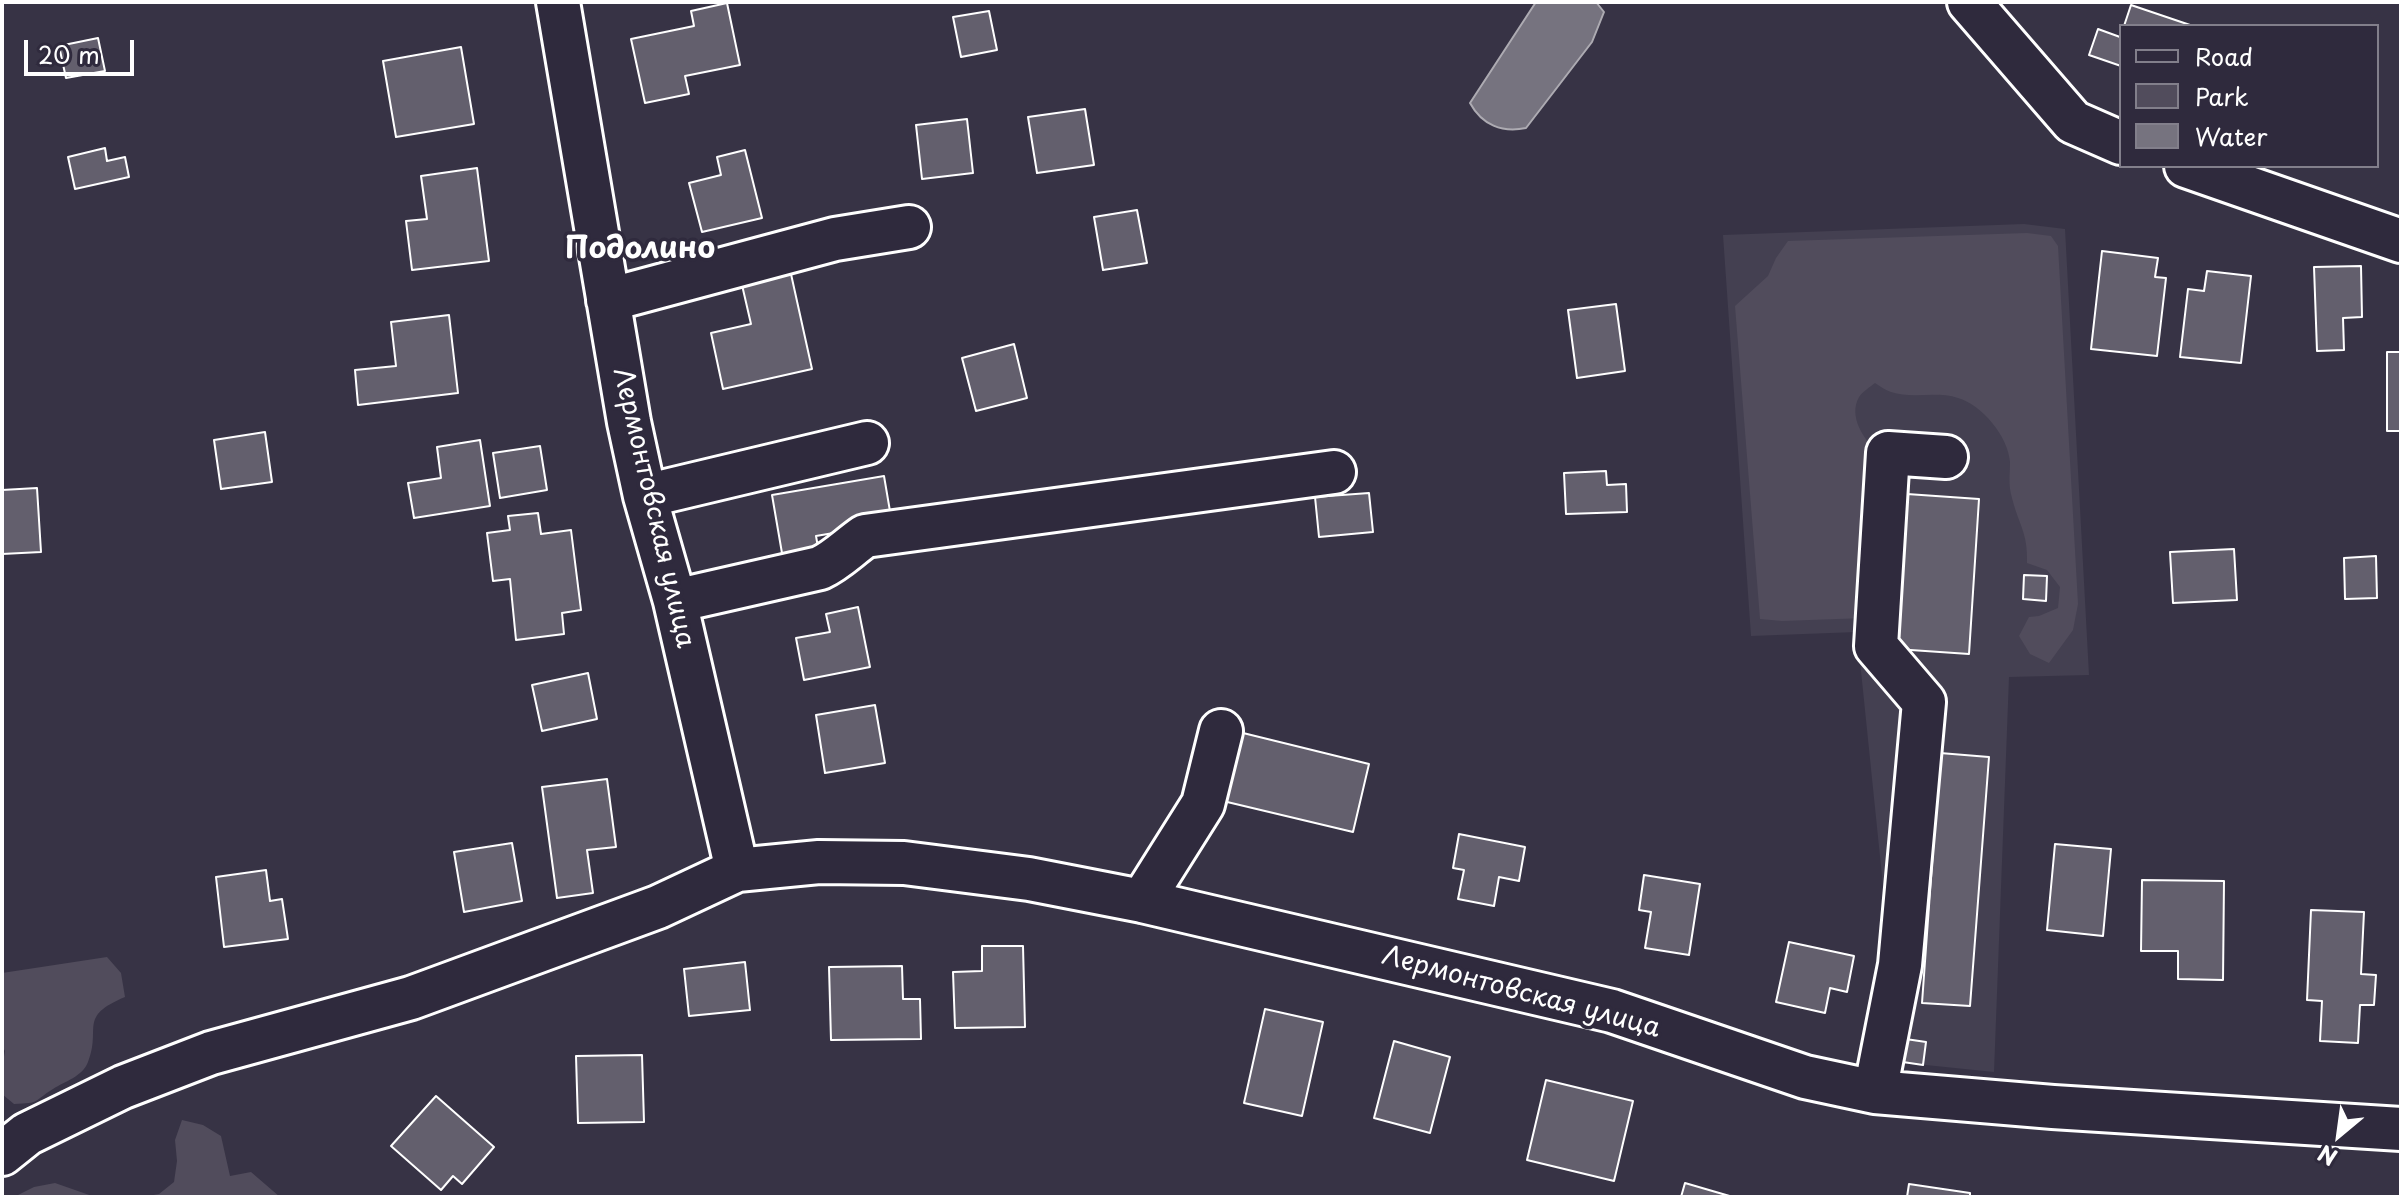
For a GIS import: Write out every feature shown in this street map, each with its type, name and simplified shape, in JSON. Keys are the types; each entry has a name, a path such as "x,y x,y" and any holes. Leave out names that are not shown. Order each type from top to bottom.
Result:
{"street":[{"name":"Лермонтовская улица","path":"558,2 629,422 645,496 675,601 737,870"},
{"path":"1969,2 2073,122 2119,142"},
{"path":"2192,168 2401,241"},
{"path":"608,300 835,239 909,227"},
{"path":"645,496 867,443"},
{"path":"1875,1092 1900,965 1924,702 1876,646 1888,453 1946,457"},
{"path":"675,601 820,568 865,536 1334,472"},
{"path":"1142,901 1203,804 1221,731"},
{"name":"Лермонтовская улица","path":"2,1154 27,1134 123,1087 211,1053 411,998 658,907 737,870 819,862 904,863 1029,879 1142,901 1612,1011 1805,1077 1875,1092 2053,1107 2401,1129"}],"shaded area":[{"path":"2024,224 2065,229 2089,675 2009,677 1994,1072 1866,1055 1886,915 1857,632 1751,636 1723,235"}],"green space":[{"path":"2027,233 2051,236 2058,246 2078,604 2073,630 2049,663 2030,654 2019,636 2029,617 2058,608 2060,587 2047,570 2027,563 2025,536 2011,493 2008,452 1992,423 1976,407 1958,398 1899,394 1875,383 1859,397 1855,412 1862,434 1876,452 1865,618 1760,619 1735,306 1768,276 1788,241"},
{"path":"107,957 121,973 125,997 110,1004 96,1017 92,1050 85,1067 36,1101 14,1104 2,1094 5,1051 2,1046 2,973"},
{"path":"182,1120 203,1125 221,1136 230,1176 251,1172 280,1197 142,1197 159,1194 174,1182 177,1161 175,1140"},
{"path":"55,1183 95,1197 14,1197 34,1187"}],"water":[{"path":"1536,2 1596,2 1604,12 1592,42 1526,128 1494,126 1480,117 1470,103"}],"building":[{"path":"727,3 740,65 685,76 689,94 645,103 631,39 694,26 691,11"},
{"path":"2131,5 2187,24 2125,24"},
{"path":"989,11 997,50 961,57 953,17"},
{"path":"2098,29 2119,37 2119,65 2089,55"},
{"path":"98,38 105,71 66,78 59,46"},
{"path":"461,47 474,124 396,137 383,61"},
{"path":"1085,109 1094,165 1037,173 1028,117"},
{"path":"967,119 973,173 922,179 916,125"},
{"path":"105,148 107,161 125,157 129,177 75,189 68,157"},
{"path":"745,150 762,218 702,232 689,183 721,175 717,157"},
{"path":"477,168 489,261 412,270 406,221 427,219 421,176"},
{"path":"1137,210 1147,263 1103,270 1094,217"},
{"path":"2102,251 2158,258 2155,277 2166,278 2157,356 2091,349"},
{"path":"2361,266 2362,317 2343,318 2344,350 2317,351 2314,267"},
{"path":"2207,271 2251,276 2241,363 2180,357 2188,289 2204,291"},
{"path":"791,274 812,369 723,389 711,333 751,324 742,285"},
{"path":"1616,304 1625,371 1577,378 1568,310"},
{"path":"449,315 458,393 358,405 355,370 396,366 391,322"},
{"path":"1014,344 1027,398 976,411 962,358"},
{"path":"2387,352 2401,352 2401,431 2387,431"},
{"path":"265,432 272,482 221,489 214,440"},
{"path":"480,440 490,506 414,518 408,483 441,478 437,447"},
{"path":"540,446 547,490 500,498 493,453"},
{"path":"1606,471 1607,485 1626,484 1627,512 1566,514 1564,473"},
{"path":"884,476 892,523 816,536 819,553 783,559 772,495"},
{"path":"37,488 41,552 2,554 2,490"},
{"path":"1369,493 1373,532 1319,537 1315,497"},
{"path":"1907,494 1979,499 1969,654 1896,649"},
{"path":"538,513 541,534 571,530 581,610 562,613 564,634 516,640 510,579 493,581 487,533 510,530 508,516"},
{"path":"2234,549 2237,600 2173,603 2170,552"},
{"path":"2376,556 2377,598 2345,599 2344,558"},
{"path":"2024,575 2047,576 2046,601 2023,599"},
{"path":"858,607 870,667 804,680 796,638 830,632 826,614"},
{"path":"588,673 597,719 542,731 532,685"},
{"path":"875,705 885,763 825,773 816,715"},
{"path":"1239,732 1369,764 1353,832 1223,801"},
{"path":"1940,753 1989,757 1970,1006 1922,1003"},
{"path":"607,779 616,847 587,850 593,893 557,898 542,787"},
{"path":"1459,834 1525,847 1519,881 1499,877 1494,906 1458,899 1464,870 1453,868"},
{"path":"512,843 522,901 464,912 454,852"},
{"path":"2055,844 2111,849 2103,936 2047,930"},
{"path":"266,870 270,901 282,899 288,939 224,947 216,877"},
{"path":"1644,875 1700,884 1689,955 1645,948 1651,912 1639,910"},
{"path":"2142,880 2224,881 2223,980 2178,979 2178,951 2141,951"},
{"path":"2311,910 2364,912 2361,974 2376,975 2374,1005 2360,1005 2358,1043 2320,1041 2322,1001 2307,1000"},
{"path":"1789,942 1854,956 1847,992 1830,988 1825,1013 1776,1002"},
{"path":"982,946 1023,946 1025,1027 955,1028 953,972 982,971"},
{"path":"745,962 750,1010 689,1016 684,969"},
{"path":"902,966 903,999 920,999 921,1039 831,1040 829,967"},
{"path":"1265,1009 1323,1022 1302,1116 1244,1103"},
{"path":"1899,1038 1926,1042 1923,1065 1896,1061"},
{"path":"1394,1041 1450,1057 1430,1133 1374,1118"},
{"path":"642,1055 644,1122 578,1123 576,1056"},
{"path":"1546,1080 1633,1101 1614,1181 1527,1160"},
{"path":"436,1096 494,1147 462,1184 453,1176 441,1190 391,1146"},
{"path":"1685,1183 1733,1197 1681,1197"},
{"path":"1909,1184 1970,1193 1970,1197 1907,1197"}],"district":[{"name":"Подолино","path":"640,250"}]}
